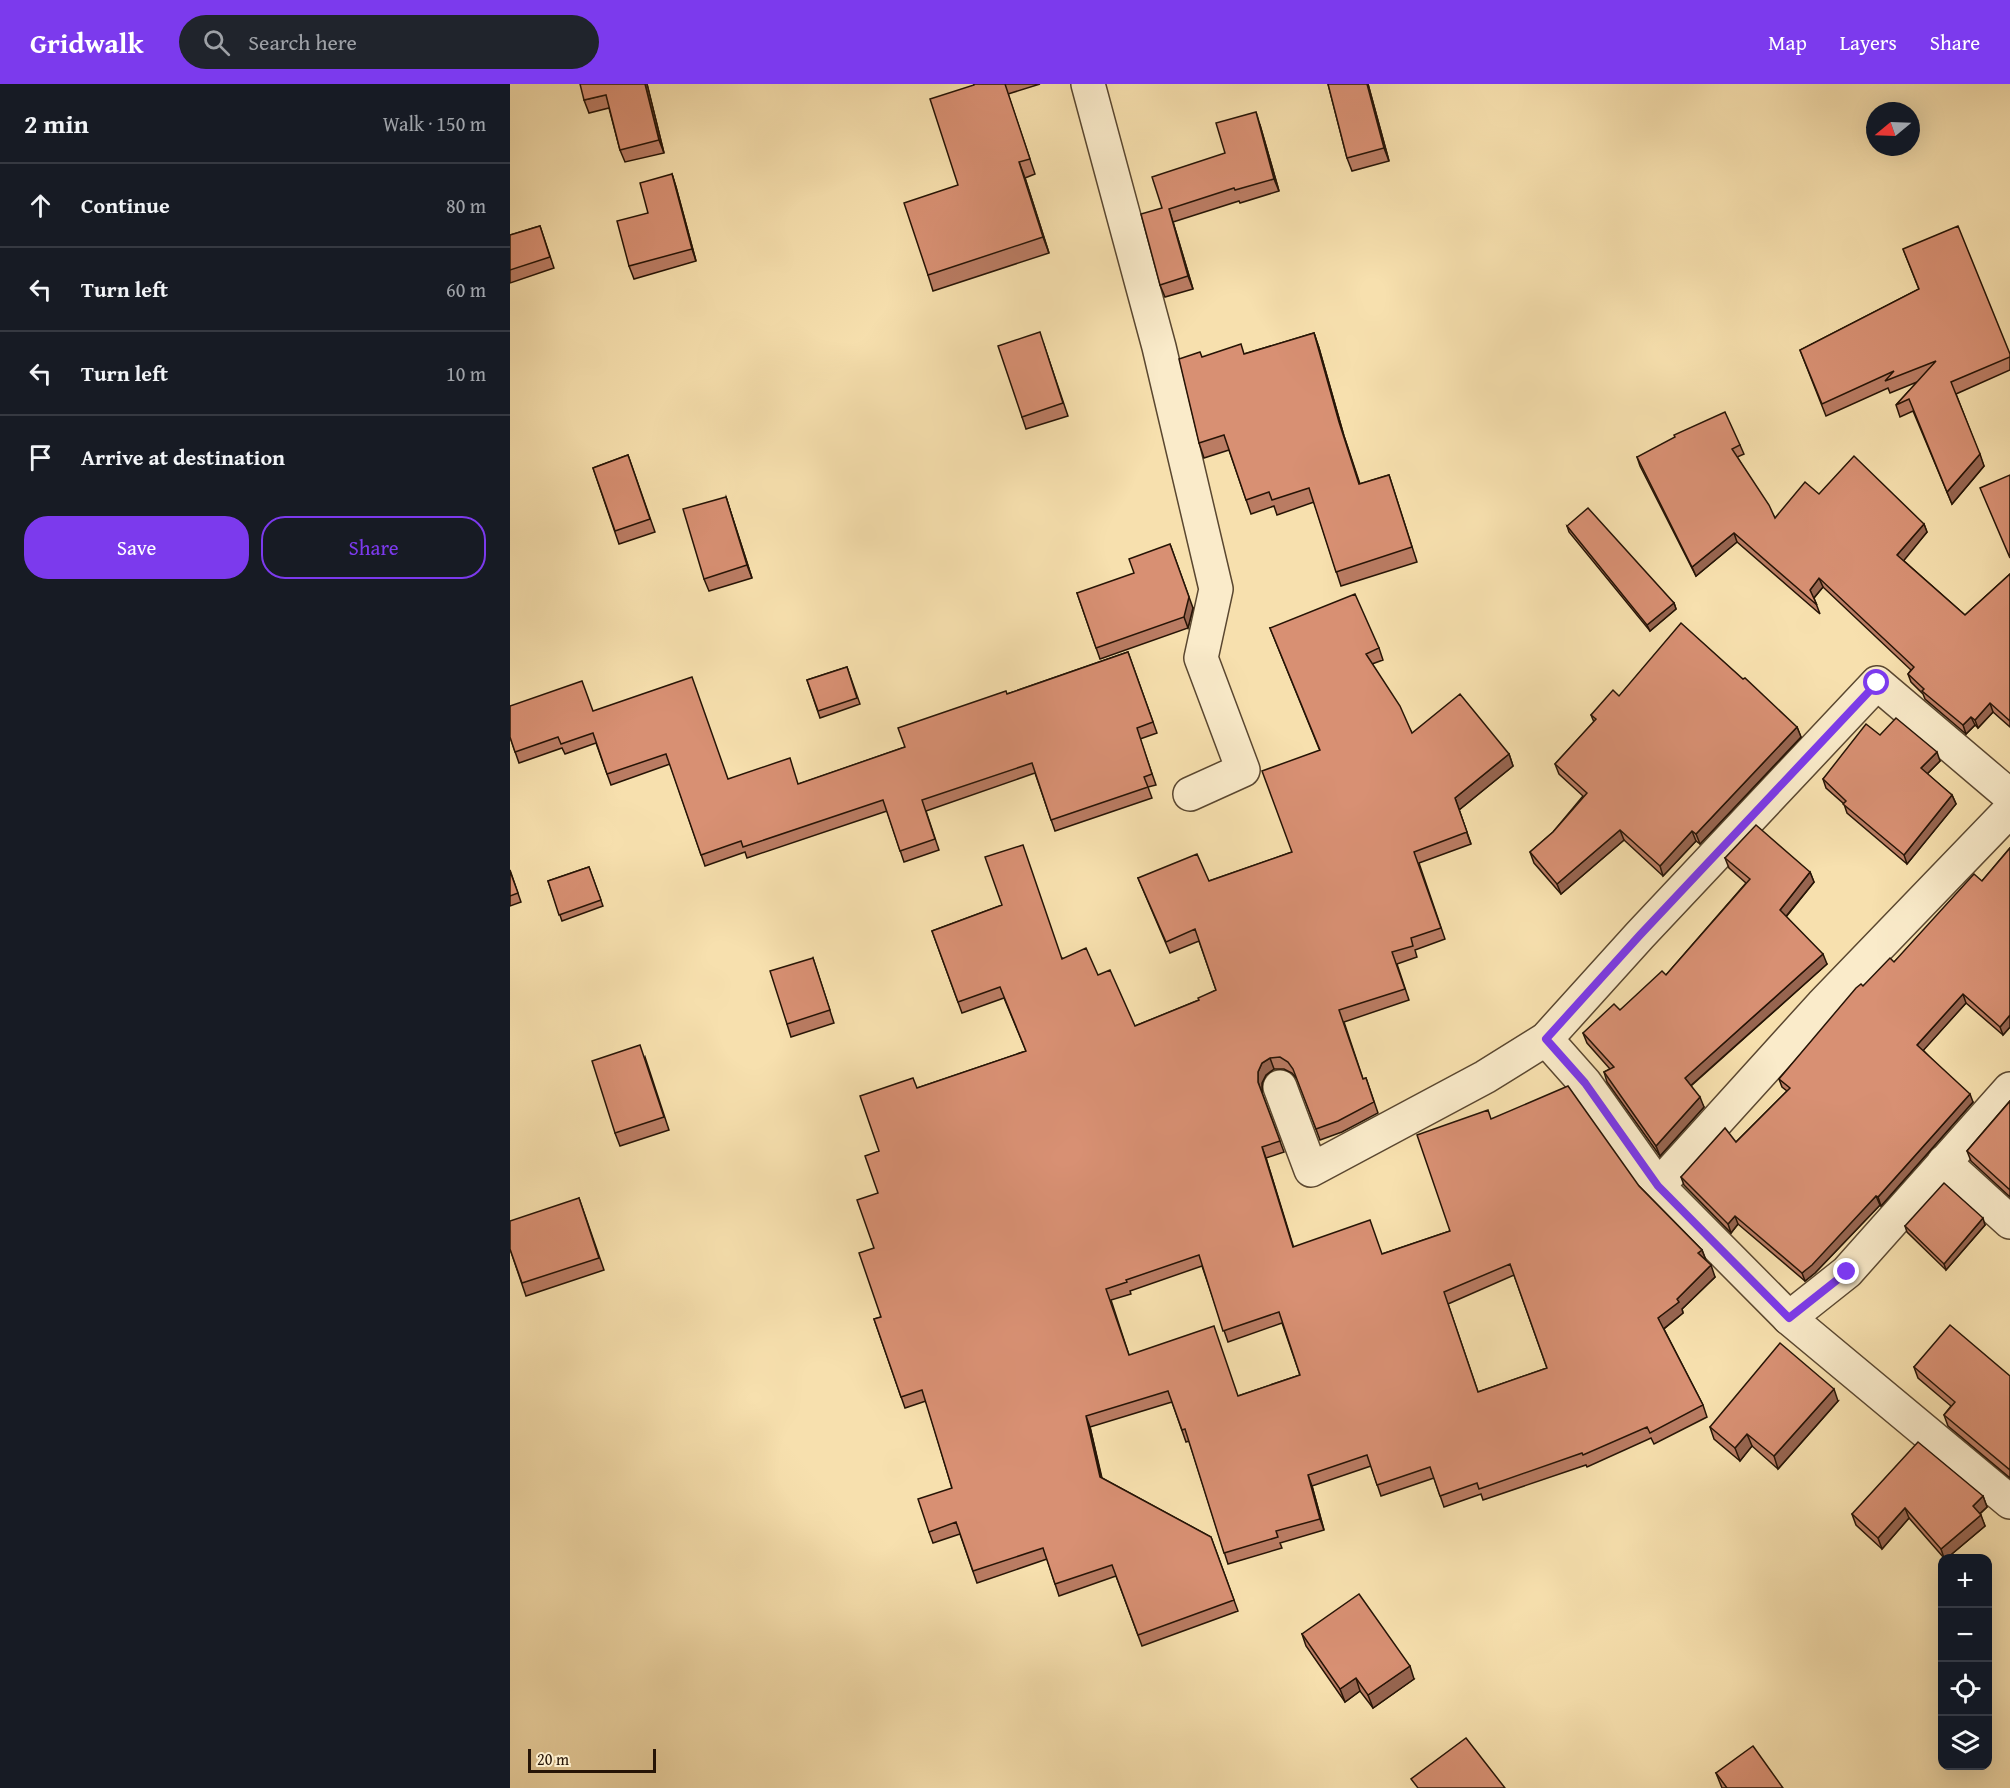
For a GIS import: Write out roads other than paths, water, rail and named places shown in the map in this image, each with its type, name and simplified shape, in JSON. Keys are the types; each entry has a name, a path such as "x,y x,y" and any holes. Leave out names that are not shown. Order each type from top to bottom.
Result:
{"street":[{"path":"1088,84 1159,347 1216,589 1201,658 1244,770 1190,794"},
{"path":"1280,1087 1311,1170 1485,1077 1546,1039 1640,935 1877,683 2010,796"},
{"path":"1658,1186 1821,1005 2010,810"},
{"path":"1546,1039 1585,1083 1658,1186 1789,1318 2010,1502"},
{"path":"1789,1318 1847,1272 2010,1089"},
{"path":"1944,1162 2010,1222"}]}
